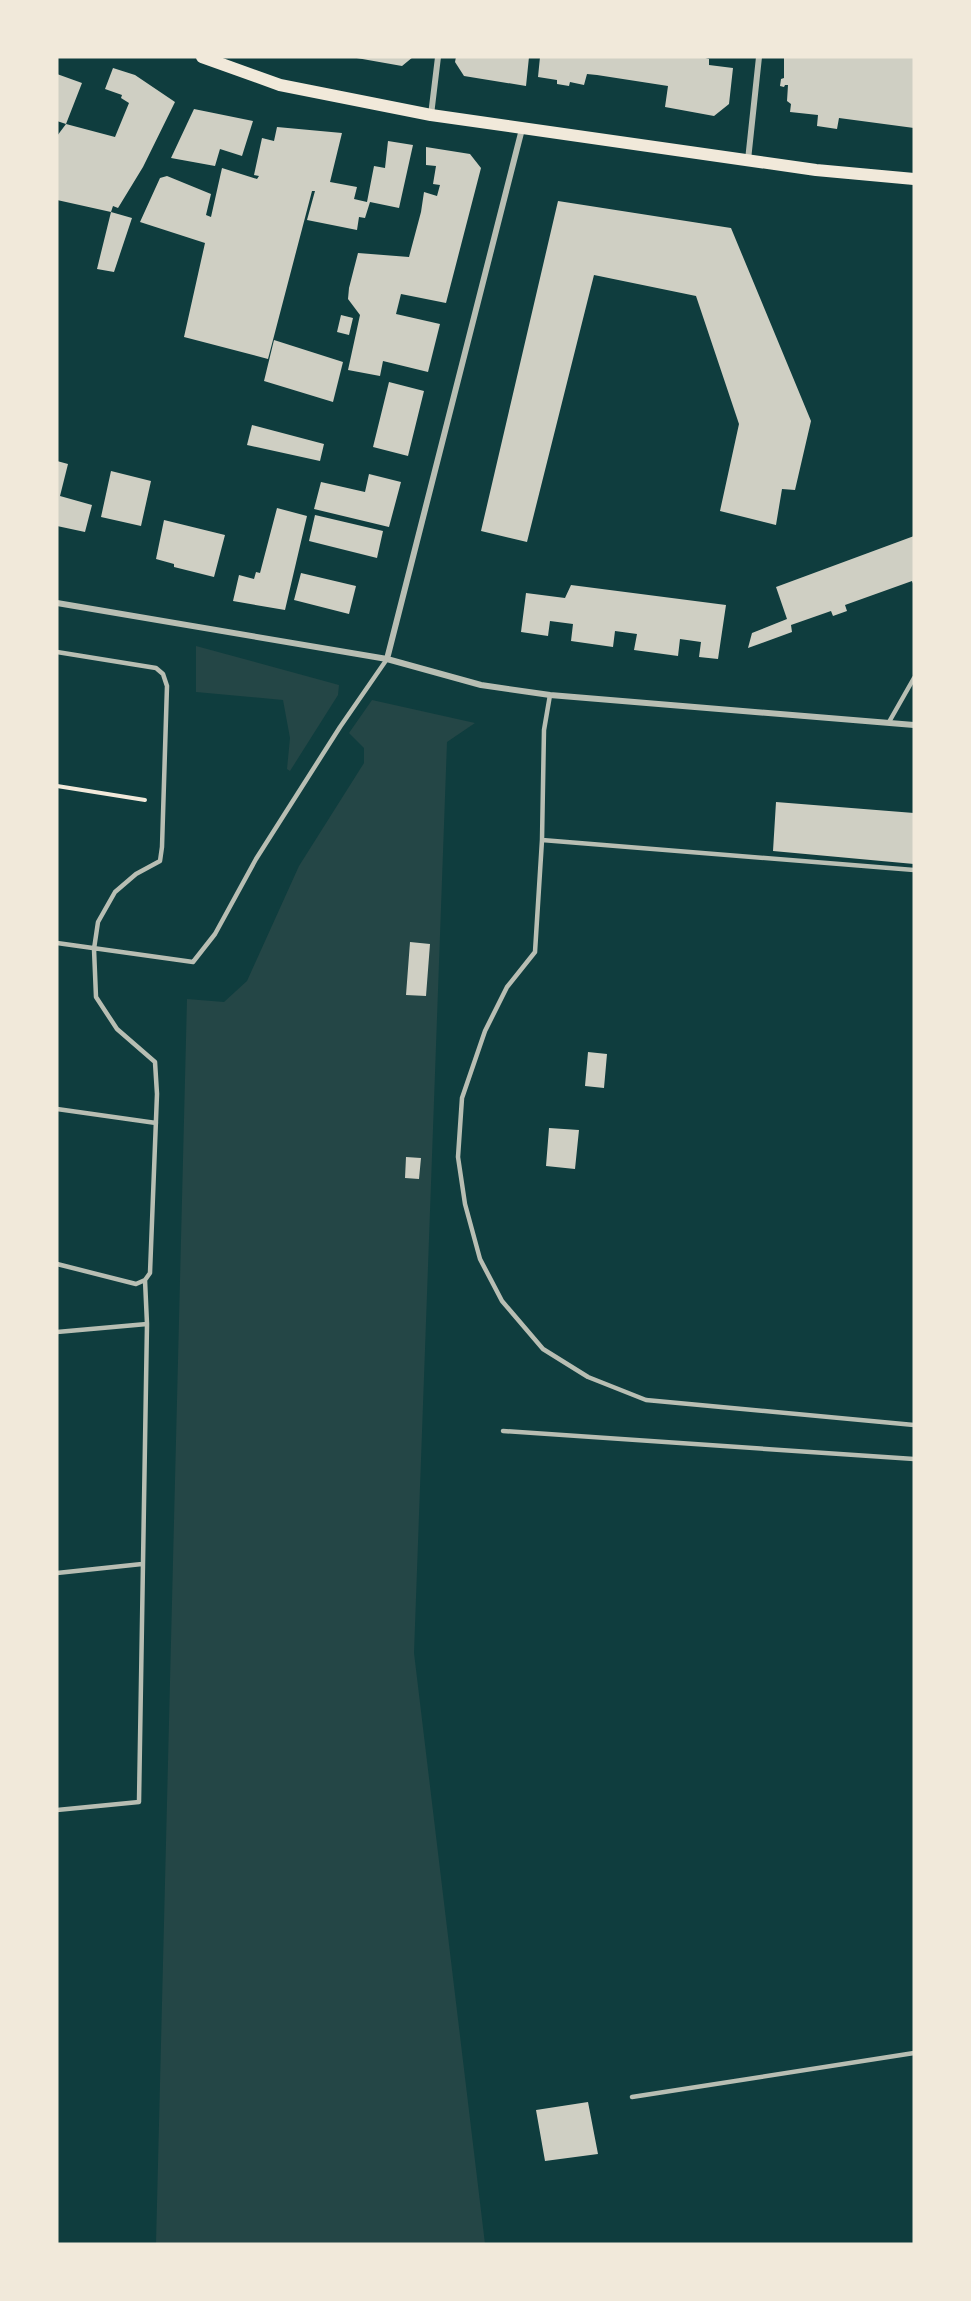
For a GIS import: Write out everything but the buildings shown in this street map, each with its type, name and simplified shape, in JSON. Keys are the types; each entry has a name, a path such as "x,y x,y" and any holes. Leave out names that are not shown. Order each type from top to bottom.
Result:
{"main road":[{"path":"201,57 280,85 431,115 816,170 914,179"}],"street":[{"path":"431,115 438,57"},
{"path":"748,160 759,57"},
{"path":"387,659 522,129"},
{"path":"57,603 387,659 481,685 550,694 914,725"}],"lane":[{"path":"57,652 156,668 163,674 167,686 160,861 151,868 136,874 115,892 98,922 94,949 96,997 117,1029 155,1062 156,1123 150,1273 145,1280 136,1284 57,1264"},
{"path":"57,944 193,962 215,934 256,859 387,659"},
{"path":"889,722 914,678"},
{"path":"550,694 544,730 542,840 535,952 502,996 485,1031 462,1098 458,1157 465,1204 480,1259 502,1301 543,1349 588,1377 646,1400 914,1425"},
{"path":"542,840 914,870"},
{"path":"57,1109 156,1123"},
{"path":"57,1810 139,1802 147,1324 145,1280"},
{"path":"57,1332 147,1324"},
{"path":"503,1431 914,1459"},
{"path":"57,1573 142,1564"},
{"path":"632,2097 914,2053"}],"path":[{"path":"57,786 164,802"}],"shaded area":[{"path":"196,646 339,685 338,695 290,771 287,769 290,738 283,700 196,692"},
{"path":"372,700 475,723 447,742 414,1653 485,2244 156,2244 187,999 224,1002 247,981 299,866 364,763 364,748 349,733"}]}
